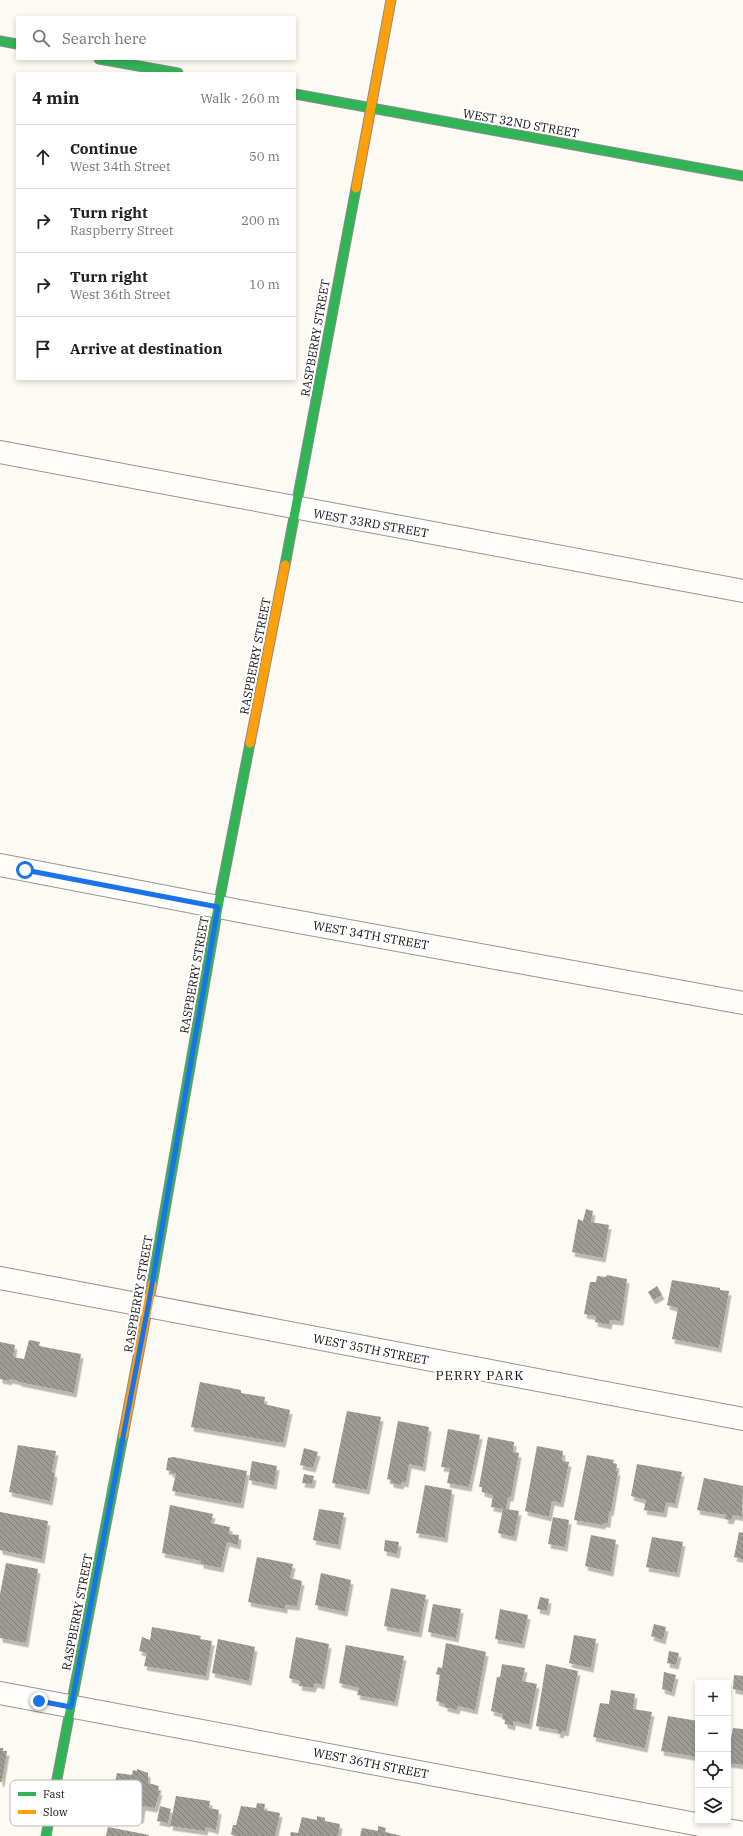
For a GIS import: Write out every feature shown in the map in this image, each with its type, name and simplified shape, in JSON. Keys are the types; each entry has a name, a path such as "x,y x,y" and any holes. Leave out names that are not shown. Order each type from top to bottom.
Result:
{"street":[{"name":"RASPBERRY STREET","path":"57,1780 148,1307 218,907 296,509 391,0"},
{"path":"0,41 16,44"},
{"path":"105,60 172,72"},
{"name":"WEST 32ND STREET","path":"296,94 743,176"},
{"name":"WEST 33RD STREET","path":"0,452 296,509 743,591"},
{"name":"WEST 34TH STREET","path":"0,865 218,907 743,1003"},
{"name":"WEST 35TH STREET","path":"0,1278 743,1419"},
{"name":"WEST 36TH STREET","path":"0,1693 743,1833"},
{"name":"RASPBERRY STREET","path":"46,1836 48,1826"}],"building":[{"path":"586,1209 593,1211 591,1222 609,1225 603,1258 572,1252 578,1219 583,1221"},
{"path":"607,1275 627,1279 621,1321 610,1320 609,1325 595,1322 596,1316 584,1314 590,1282 596,1282 597,1276 606,1277"},
{"path":"672,1280 720,1288 720,1290 729,1291 719,1348 672,1339 678,1308 667,1305"},
{"path":"657,1286 662,1295 653,1300 648,1292"},
{"path":"29,1340 40,1342 39,1346 81,1354 74,1393 10,1379 9,1381 0,1379 0,1342 15,1345 13,1357 24,1359"},
{"path":"200,1382 241,1390 241,1393 265,1397 264,1404 290,1410 283,1443 191,1427"},
{"path":"347,1411 381,1417 367,1490 332,1483"},
{"path":"398,1421 429,1427 423,1467 409,1464 406,1483 402,1482 401,1485 391,1483 391,1480 387,1479"},
{"path":"448,1429 480,1435 469,1487 447,1483 450,1468 441,1467"},
{"path":"488,1437 514,1442 513,1452 519,1453 511,1497 508,1497 506,1509 519,1511 514,1537 498,1533 503,1509 491,1507 493,1495 482,1492 482,1487 479,1487"},
{"path":"18,1445 56,1451 52,1472 55,1473 50,1501 9,1492"},
{"path":"537,1446 563,1451 562,1461 569,1462 561,1503 552,1501 549,1517 525,1511"},
{"path":"304,1448 318,1452 313,1468 300,1465"},
{"path":"587,1455 614,1460 613,1463 617,1464 616,1471 618,1471 611,1512 609,1511 608,1523 603,1523 603,1525 574,1520"},
{"path":"173,1457 247,1471 241,1504 172,1491 176,1474 170,1473 171,1471 166,1470 168,1458"},
{"path":"252,1461 277,1466 274,1485 249,1480"},
{"path":"637,1464 682,1472 675,1504 666,1502 664,1513 644,1510 646,1500 631,1496"},
{"path":"304,1474 314,1476 312,1484 302,1483"},
{"path":"704,1478 743,1486 742,1517 733,1515 731,1520 725,1519 726,1515 697,1510"},
{"path":"425,1485 452,1490 445,1538 416,1533"},
{"path":"170,1505 213,1514 211,1523 230,1527 229,1534 239,1535 238,1545 227,1542 221,1568 201,1564 201,1561 162,1553"},
{"path":"319,1509 344,1513 338,1545 313,1540"},
{"path":"0,1512 48,1521 42,1559 0,1550"},
{"path":"553,1517 569,1520 565,1547 548,1544"},
{"path":"739,1532 743,1533 743,1559 734,1557"},
{"path":"591,1535 616,1540 611,1572 585,1566"},
{"path":"652,1537 683,1542 677,1573 646,1567"},
{"path":"385,1540 399,1542 397,1554 384,1551"},
{"path":"257,1557 293,1564 290,1578 302,1581 297,1606 285,1605 285,1609 248,1602"},
{"path":"6,1563 38,1569 26,1643 0,1638 0,1594"},
{"path":"321,1573 351,1580 345,1612 315,1605"},
{"path":"391,1588 426,1595 419,1633 384,1626"},
{"path":"540,1597 549,1599 547,1611 537,1609"},
{"path":"433,1604 461,1609 456,1638 428,1632"},
{"path":"500,1609 528,1615 522,1644 495,1639"},
{"path":"654,1624 666,1627 663,1640 651,1636"},
{"path":"152,1627 201,1636 200,1639 212,1641 206,1676 144,1666 147,1653 139,1651 142,1637 150,1640"},
{"path":"574,1635 596,1639 591,1668 569,1663"},
{"path":"296,1637 329,1644 322,1685 315,1683 313,1688 299,1686 300,1681 289,1678"},
{"path":"218,1639 255,1647 249,1681 212,1673"},
{"path":"446,1643 486,1652 475,1710 458,1706 457,1710 445,1707 445,1704 436,1701 440,1675 436,1674 438,1667 442,1668"},
{"path":"346,1645 404,1656 395,1702 357,1695 359,1688 339,1683"},
{"path":"669,1651 679,1653 676,1665 667,1663"},
{"path":"502,1664 525,1668 522,1681 537,1684 529,1725 513,1721 513,1726 505,1724 505,1720 502,1719 503,1714 491,1711 497,1677 500,1677"},
{"path":"546,1664 578,1671 566,1732 562,1731 561,1734 557,1733 558,1730 536,1726"},
{"path":"664,1672 676,1675 672,1692 662,1689"},
{"path":"734,1675 743,1676 743,1691 733,1689"},
{"path":"611,1690 635,1694 633,1709 652,1712 645,1748 593,1737 600,1703 609,1704"},
{"path":"668,1716 695,1720 695,1757 661,1751"},
{"path":"733,1728 743,1729 743,1765 731,1763 731,1738"},
{"path":"0,1748 3,1748 3,1751 7,1751 2,1782 0,1782"},
{"path":"137,1769 148,1773 148,1783 159,1786 158,1791 160,1791 155,1808 143,1806 142,1812 142,1780 115,1780 117,1773 132,1775 133,1770 137,1771"},
{"path":"176,1796 210,1801 209,1808 219,1810 216,1830 206,1827 205,1831 170,1826"},
{"path":"257,1803 265,1804 264,1810 280,1813 275,1836 235,1836 231,1834 233,1825 236,1825 241,1806 256,1808"},
{"path":"160,1806 171,1809 168,1823 157,1821"},
{"path":"317,1816 325,1818 325,1821 340,1824 338,1836 290,1836 291,1832 298,1833 302,1817 317,1820"},
{"path":"378,1826 386,1828 385,1832 402,1836 360,1836 362,1828 378,1831"},
{"path":"108,1827 149,1835 149,1836 106,1836"}],"traffic: fast":[{"path":"0,41 16,44"},
{"path":"105,60 172,72"},
{"path":"296,94 743,176"},
{"path":"285,565 356,188"},
{"path":"152,1284 218,907 250,743"},
{"path":"57,1780 123,1436"},
{"path":"46,1836 48,1826"}],"traffic: slow":[{"path":"356,188 391,0"},
{"path":"250,743 285,565"},
{"path":"123,1436 152,1284"}],"district":[{"name":"PERRY PARK","path":"480,1375"}],"route":[{"path":"25,870 218,907 148,1307 71,1707 39,1701"}]}
